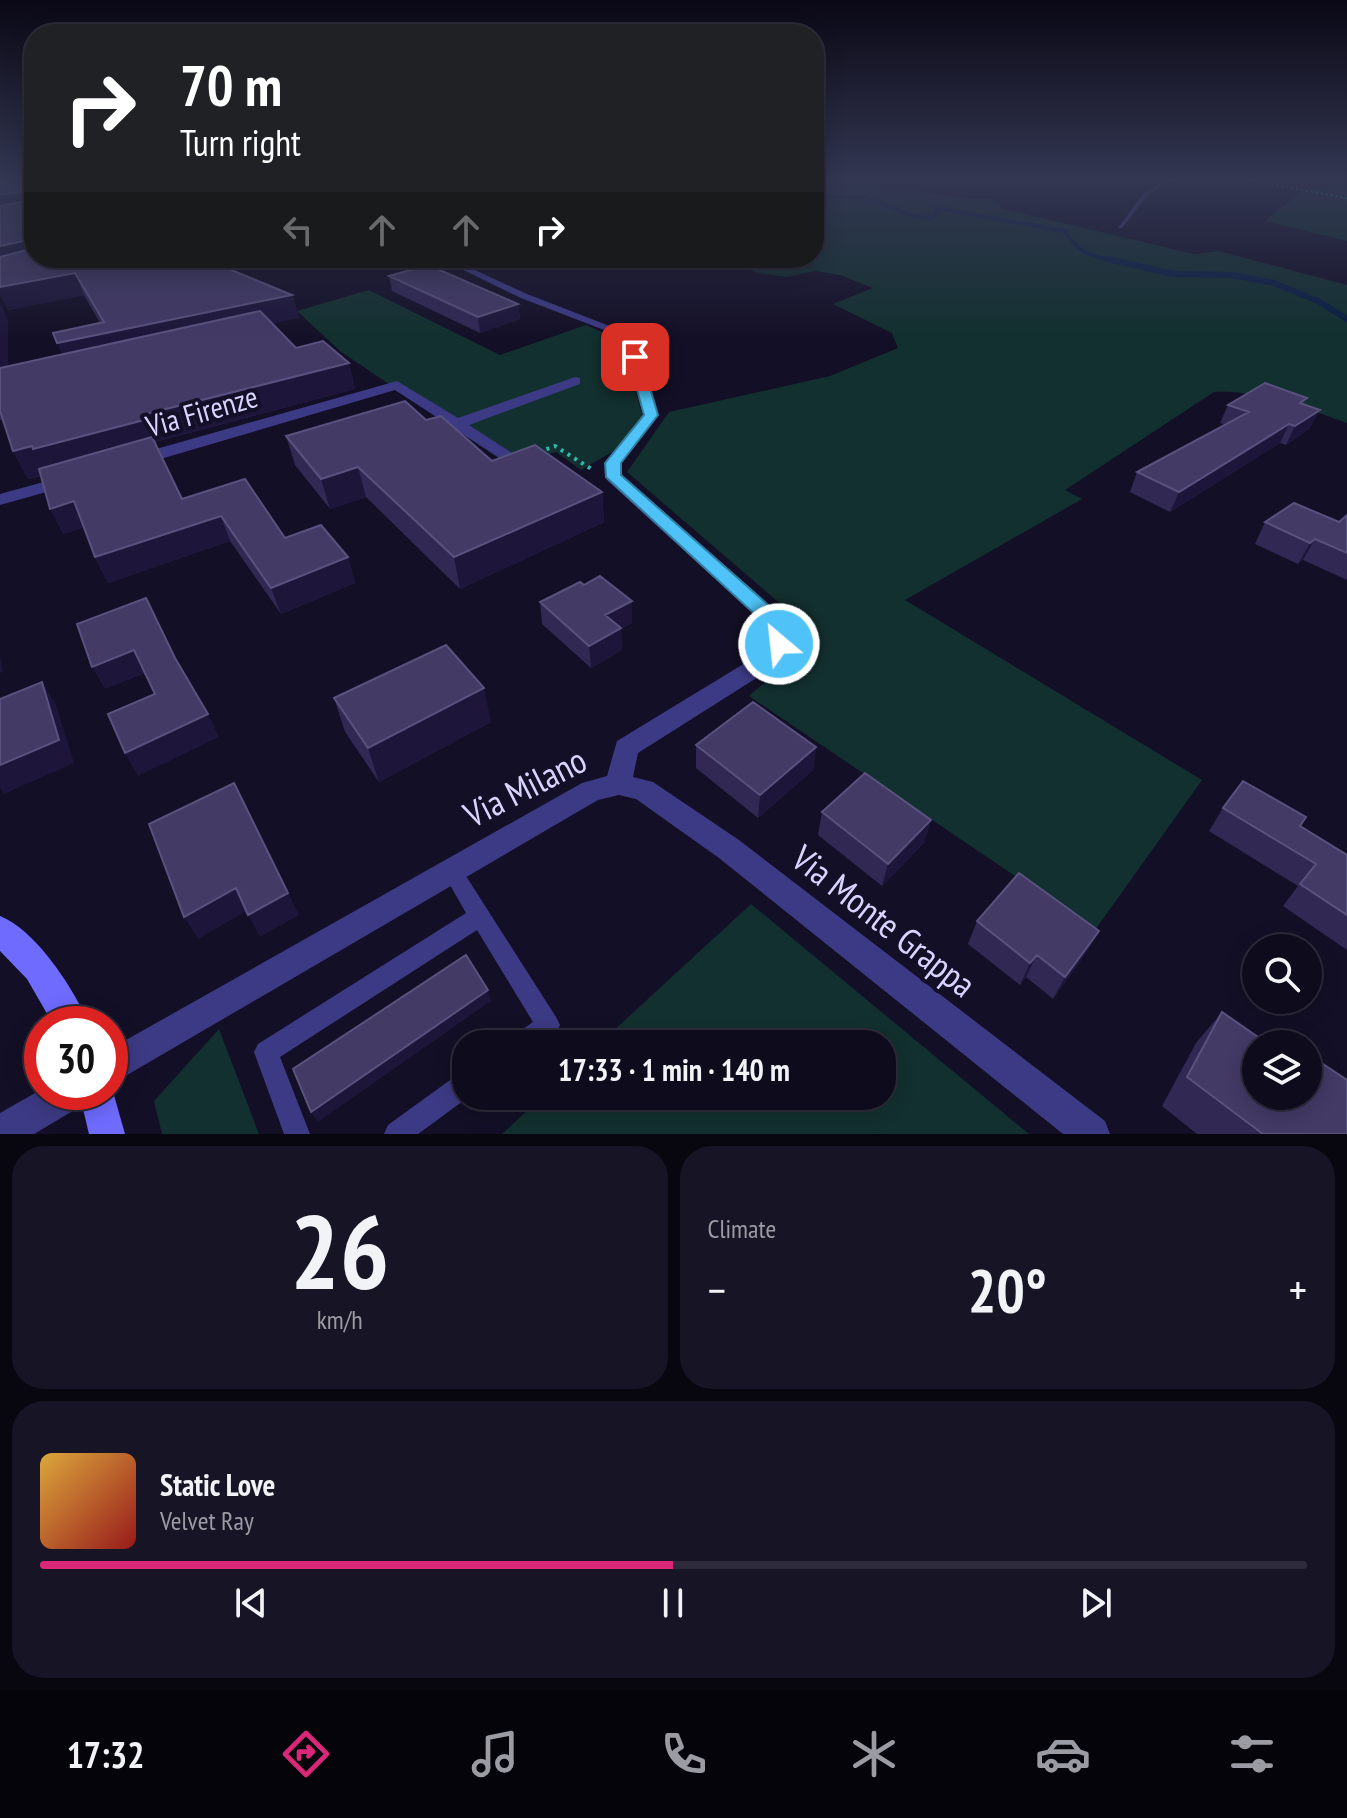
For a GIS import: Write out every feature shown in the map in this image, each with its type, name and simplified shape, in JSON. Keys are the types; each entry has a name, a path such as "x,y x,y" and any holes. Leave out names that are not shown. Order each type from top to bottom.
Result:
{"street":[{"path":"457,424 575,381"},
{"name":"Via Firenze","path":"119,466 397,385 512,461"},
{"path":"0,500 89,474"},
{"name":"Via Milano","path":"128,1058 591,791 619,784 626,748 758,666 779,644 767,615 614,477"},
{"name":"Via Monte Grappa","path":"619,784 644,790 729,849 1092,1134"},
{"path":"0,930 38,968 61,1006"},
{"path":"0,1134 40,1110"},
{"path":"101,1110 107,1134"}],"lane":[{"path":"464,268 524,296 635,339 635,357 651,415 613,463 614,477"},
{"path":"452,871 548,1025 541,1030"},
{"path":"297,1134 266,1052 480,916"},
{"path":"397,1134 452,1094"}],"path":[{"path":"512,461 555,446 589,469 614,477"}],"green space":[{"path":"824,233 1105,233 1194,254 1219,251 1347,285 1347,423 1265,397 1214,392 1065,490 1082,499 905,600 1202,780 1095,930 749,696 818,636 627,472 669,412 830,376 898,348 892,333 833,304 873,288 840,275 815,271 786,277 745,268 824,268"},
{"path":"1314,233 1347,233 1347,241"},
{"path":"369,290 500,355 586,325 628,344 624,354 643,417 612,452 581,470 556,452 510,466 340,351 297,311"},
{"path":"751,904 1029,1134 502,1134 528,1110 896,1110 896,1030 614,1030"},
{"path":"219,1029 259,1134 162,1134 154,1101"}],"building":[{"path":"0,233 24,233 24,241 0,246"},
{"path":"24,251 24,268 226,268 292,295 57,343 53,333 104,322 75,273 0,287 0,257"},
{"path":"417,268 435,268 518,304 478,317 389,276"},
{"path":"260,311 296,348 323,341 349,363 142,415 144,420 33,449 32,446 13,451 0,411 0,368"},
{"path":"1265,383 1307,398 1300,403 1320,410 1295,426 1289,424 1179,492 1137,472 1249,412 1228,405"},
{"path":"405,401 426,420 441,416 492,461 535,445 602,492 454,557 358,467 321,479 286,436"},
{"path":"152,437 182,499 245,479 285,538 321,525 348,557 271,588 221,516 95,557 74,501 50,509 39,469"},
{"path":"1294,503 1339,522 1347,515 1347,553 1315,539 1310,543 1265,522"},
{"path":"600,576 632,601 605,615 621,628 589,646 540,602 580,582 584,585"},
{"path":"146,598 175,658 208,714 125,753 108,714 155,694 134,650 92,667 77,624"},
{"path":"446,645 484,688 368,748 334,698"},
{"path":"42,682 59,740 0,765 0,699"},
{"path":"753,702 816,747 760,795 696,745"},
{"path":"865,773 931,820 888,864 822,812"},
{"path":"1243,781 1306,817 1300,826 1347,855 1347,915 1300,884 1316,864 1223,808"},
{"path":"234,783 288,893 248,915 236,888 184,917 149,824"},
{"path":"1019,873 1099,931 1065,977 1037,955 1030,963 977,921"},
{"path":"466,955 488,990 311,1112 293,1069"},
{"path":"1222,1012 1248,1030 1242,1030 1242,1110 1322,1110 1322,1063 1347,1080 1347,1134 1263,1134 1187,1077"}],"waterway":[{"path":"1066,233 1086,253 1116,261"},
{"path":"1107,259 1173,274 1232,275 1274,283 1318,301 1347,319"}],"route":[{"path":"635,357 651,415 613,463 614,477 767,615 779,644"}]}
